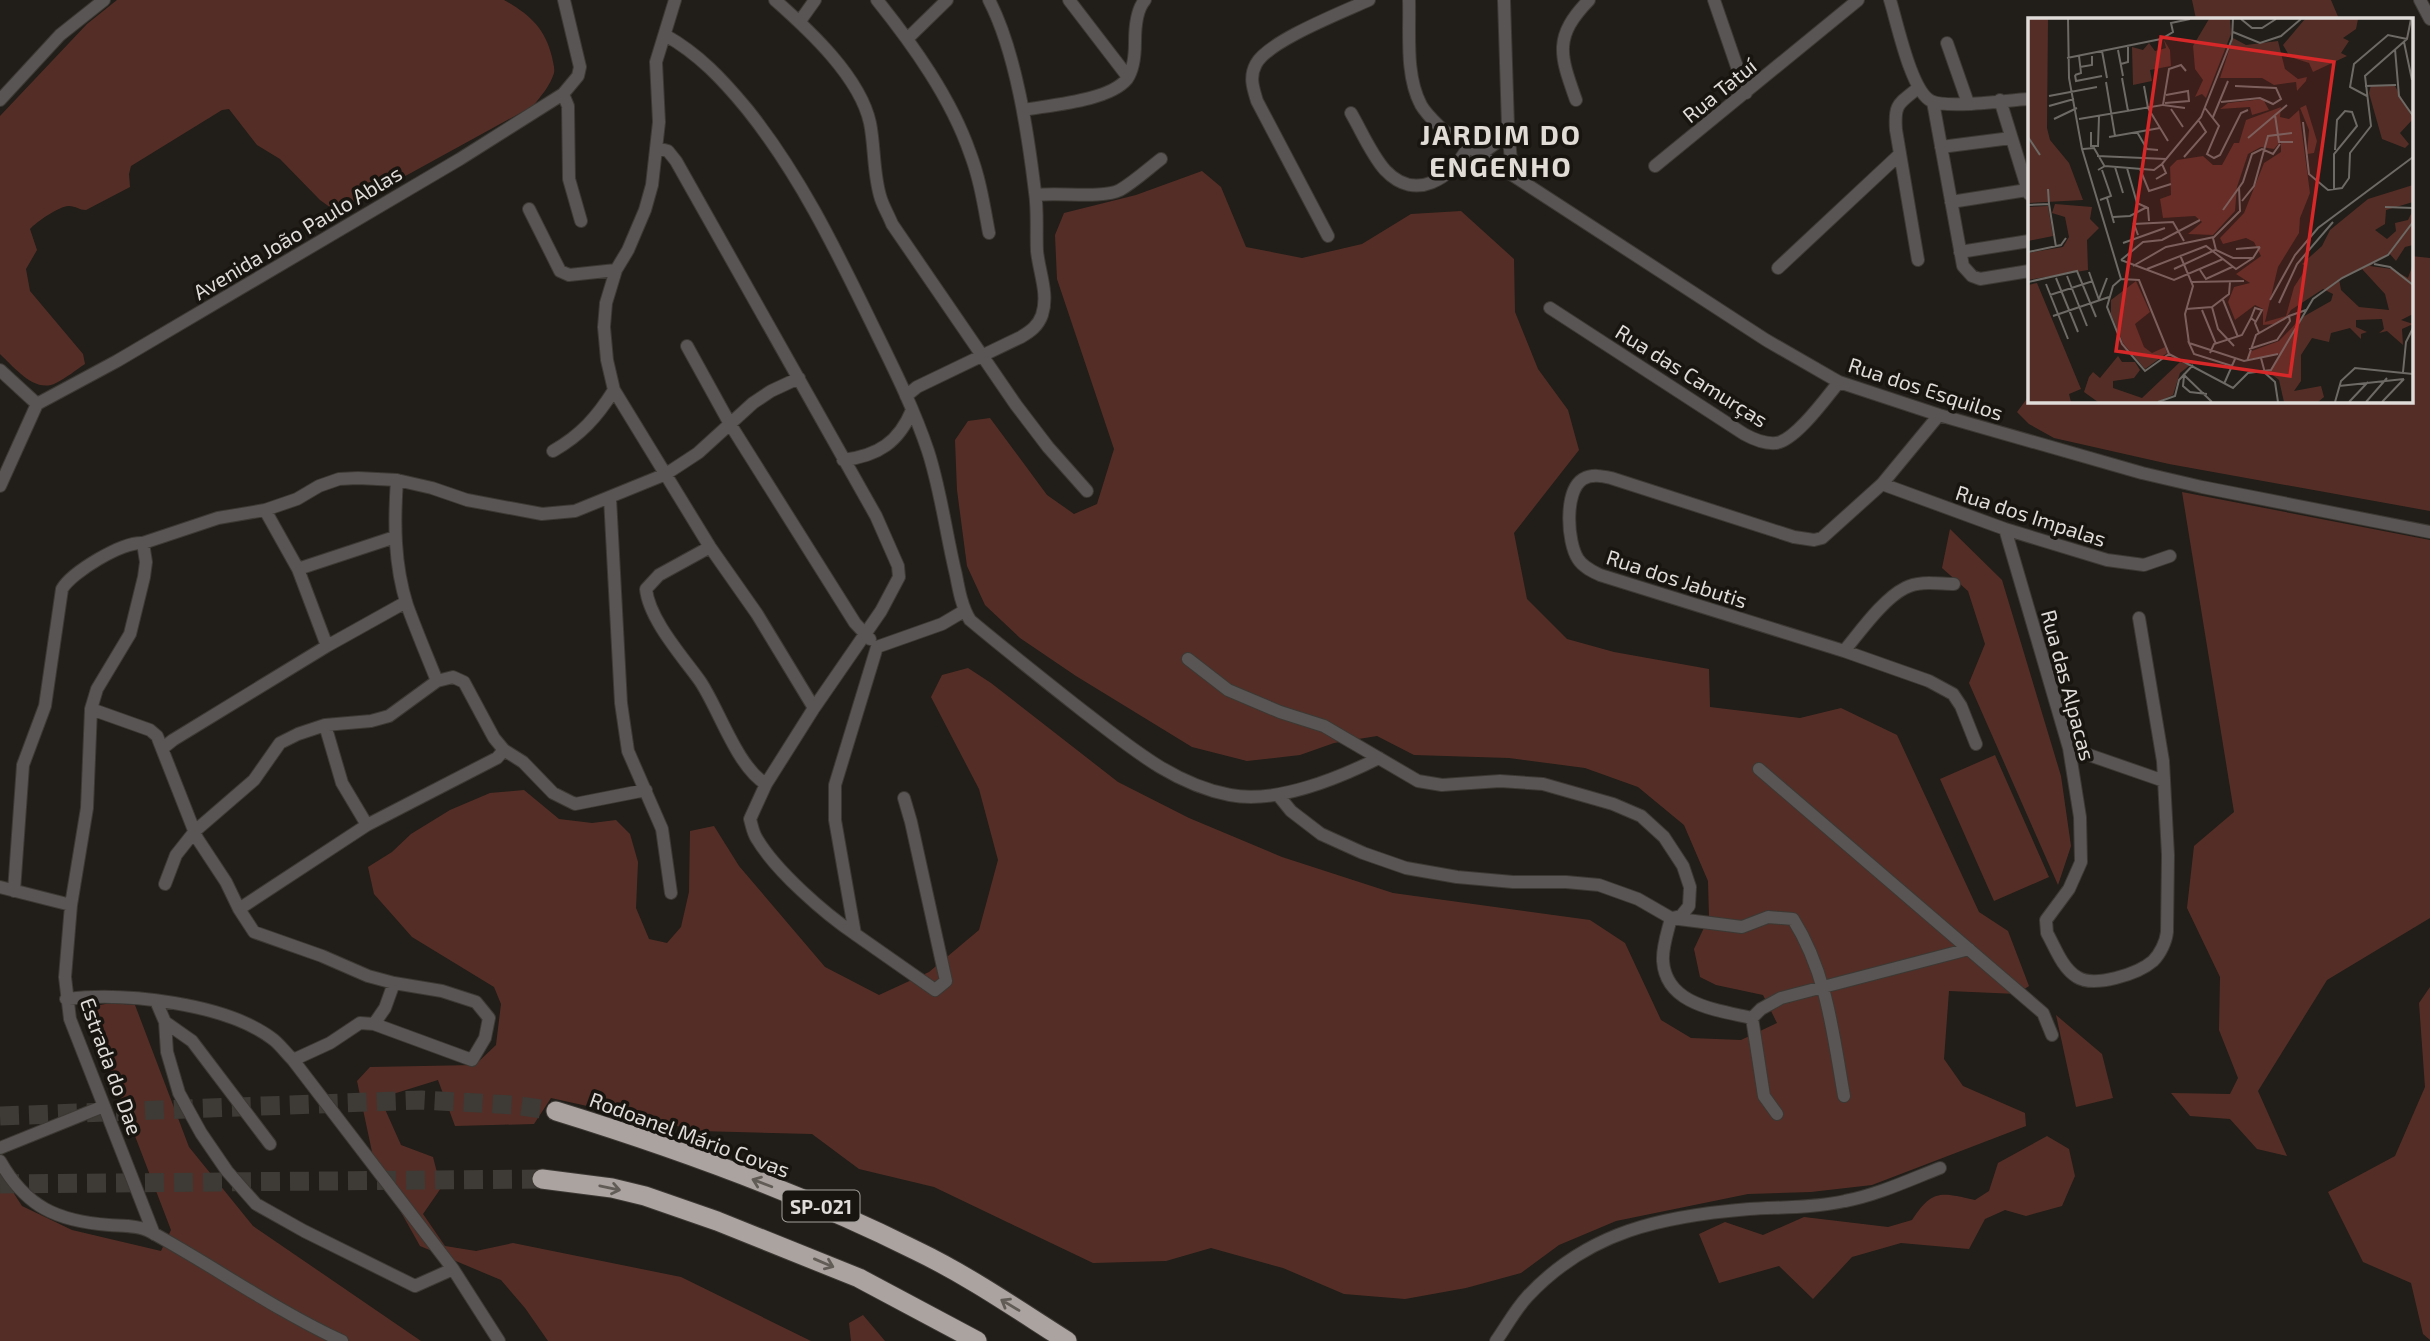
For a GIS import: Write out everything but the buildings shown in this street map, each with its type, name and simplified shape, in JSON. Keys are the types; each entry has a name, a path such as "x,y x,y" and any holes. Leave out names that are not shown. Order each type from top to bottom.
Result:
{"highway":[{"name":"Rodoanel Mário Covas","path":"556,1111 636,1136 818,1204 920,1252 1067,1341"},
{"name":"SP-021","path":"542,1179 612,1188 645,1196 728,1226 859,1278 977,1341"}],"street":[{"path":"0,100 60,35 104,0"},
{"name":"Avenida João Paulo Ablas","path":"37,404 117,361 460,159 563,94 578,76 580,67 564,0"},
{"path":"675,0 656,62 659,122 657,148 645,210 628,250 616,270 606,303 604,327 607,360 614,390 710,547 757,614 814,708"},
{"path":"775,0 800,21 855,88 870,121 880,198 892,224 1048,447 1087,491"},
{"path":"800,21 815,0"},
{"path":"877,0 908,38 927,68 970,152 989,233"},
{"path":"908,38 947,0"},
{"path":"906,396 917,387 983,357 1037,327 1043,312 1045,290 1039,272 1036,195 1023,110 1003,36 989,0"},
{"path":"1069,0 1128,77"},
{"path":"1023,110 1097,96 1118,87 1128,77 1135,55 1136,27 1141,4 1145,0"},
{"path":"1328,236 1257,101 1252,85 1252,73 1257,62 1278,44 1369,0"},
{"name":"Rua dos Esquilos","path":"1409,0 1410,58 1416,94 1430,117 1443,130 1766,340 1839,382 1939,415 2190,485 2430,532"},
{"path":"1504,0 1512,173"},
{"path":"1576,100 1564,66 1564,32 1589,0"},
{"path":"1714,0 1746,93"},
{"name":"Rua Tatuí","path":"1656,166 1858,0"},
{"path":"1890,0 1918,88 1927,99 1933,102 1968,103 2028,99"},
{"path":"2420,0 2430,19"},
{"path":"665,35 687,47 721,77 775,145 803,188 906,396 928,451 964,611 970,621 1145,759 1195,785 1233,796 1278,794 1328,781 1379,758"},
{"path":"1947,43 1968,103"},
{"path":"1918,88 1894,111 1918,260"},
{"path":"563,94 568,106 569,180 581,221"},
{"path":"1951,202 2028,192 2000,100"},
{"path":"1933,102 1963,266 1975,279 2028,271"},
{"path":"1351,113 1381,164 1405,184 1424,184 1442,178 1461,159 1468,146"},
{"path":"1481,154 1500,140 1508,126"},
{"path":"1941,146 2011,138"},
{"path":"657,148 668,152 676,160 876,516 898,566 899,577 881,611 766,784 750,818 755,836 764,850 792,880 835,921 935,989 946,981 904,799"},
{"path":"1778,268 1900,154"},
{"path":"1036,195 1055,192 1102,195 1119,190 1161,159"},
{"path":"529,209 560,271 569,275 616,270"},
{"path":"1960,252 2028,241"},
{"name":"Rua das Camurças","path":"1550,308 1744,434 1762,442 1779,443 1791,437 1839,382"},
{"path":"687,346 730,424 855,623 877,648"},
{"path":"0,370 37,404 0,486"},
{"path":"14,891 23,765 45,706 62,589 71,577 120,548 218,518 265,510 297,499 319,486 339,479 397,480 467,500 542,514 575,511 667,474 698,453 771,391 799,378"},
{"path":"553,451 574,439 589,426 614,390"},
{"path":"843,460 864,458 892,442 904,429 912,410"},
{"name":"Rua dos Jabutis","path":"1939,415 1882,484 1828,535 1814,540 1794,537 1611,478 1587,477 1574,489 1569,531 1578,558 1590,570 1844,651 1945,688 1961,706 1976,744"},
{"path":"397,480 395,537 406,603 437,681"},
{"name":"Rua dos Impalas","path":"1882,484 2005,529 2117,562 2144,565 2170,556"},
{"path":"610,498 621,703 628,751 662,829 671,893"},
{"path":"265,510 298,569 327,646"},
{"name":"Rua das Alpacas","path":"2005,529 2069,748 2080,817 2081,862 2070,890 2046,920 2046,933 2064,964 2083,981 2093,983 2130,973 2152,961 2163,946 2169,904 2164,781"},
{"path":"298,569 395,537"},
{"path":"143,543 146,562 144,577 130,634 97,689 91,709 150,730 157,736 195,831 254,932 368,976 442,991 476,1002 489,1018 485,1038 472,1059 374,1024 360,1023 330,1043 293,1060"},
{"path":"710,547 659,575 646,589 648,601 684,661 700,682 746,763 757,779 766,784"},
{"path":"1844,651 1887,601 1905,588 1925,583 1955,584"},
{"path":"163,748 327,646 406,603"},
{"path":"877,648 942,624 964,611"},
{"path":"2069,748 2164,781 2160,735 2139,618"},
{"path":"855,934 835,820 835,785 877,648"},
{"path":"1188,659 1228,690 1280,712 1324,726 1418,781 1442,785 1500,781 1543,784 1613,804 1641,816 1664,837 1683,866 1690,887 1689,906 1681,916 1671,918"},
{"path":"165,884 176,855 195,831 254,780 280,743 325,725 370,722 389,716 437,681 453,677 464,682 494,738 504,750 523,762 553,793 575,804 646,790"},
{"name":"Estrada do Dae","path":"91,709 87,808 71,905 65,977 66,999 70,1019 154,1234"},
{"path":"325,725 342,783 367,825"},
{"path":"239,909 367,825 497,758 504,750"},
{"path":"1759,769 2043,1013 2052,1035"},
{"path":"1278,794 1291,811 1321,834 1363,853 1406,867 1468,878 1600,885 1638,899 1671,918 1742,927 1768,917 1793,919 1807,942 1824,986 1844,1096"},
{"path":"0,887 71,905"},
{"path":"1671,918 1663,959 1667,978 1679,994 1699,1005 1752,1018"},
{"path":"1752,1018 1761,1009 1781,998 1969,949"},
{"path":"374,1024 385,1008 394,983"},
{"path":"66,999 118,996 208,1011 243,1022 274,1040 293,1060 453,1269 499,1341"},
{"path":"156,1001 164,1022 167,1052 178,1093 227,1171 256,1204 415,1286 453,1269"},
{"path":"1752,1018 1764,1096 1777,1114"},
{"path":"164,1022 192,1041 270,1144"},
{"path":"0,1148 104,1106"},
{"path":"0,1161 22,1193 52,1213 80,1223 142,1229 154,1234 255,1295 342,1341"},
{"path":"1496,1341 1525,1299 1549,1276 1599,1242 1628,1230 1667,1221 1746,1210 1847,1201 1940,1168"}],"shaded area":[{"path":"117,0 504,0 521,11 540,30 549,47 554,73 548,87 533,106 338,213 320,200 280,159 257,145 229,109 222,110 131,166 130,187 86,210 71,206 60,208 30,229 37,250 26,269 30,291 83,354 85,364 56,383 40,385 25,378 0,354 0,116 87,24"},
{"path":"2192,0 2331,0 2339,18 2196,18"},
{"path":"1202,171 1221,187 1246,247 1302,258 1362,244 1411,214 1461,211 1514,259 1515,312 1538,369 1568,410 1579,450 1514,533 1527,599 1567,639 1614,652 1709,669 1710,707 1800,718 1841,708 1897,735 1979,912 2008,931 2029,986 2017,994 1949,991 1944,1059 1963,1086 2025,1113 2026,1126 1872,1185 1811,1192 1748,1194 1616,1221 1559,1245 1521,1273 1466,1288 1405,1299 1344,1294 1283,1268 1211,1248 1166,1261 1093,1263 934,1187 859,1169 812,1134 700,1131 551,1098 534,1124 455,1126 438,1080 380,1098 401,1145 433,1157 441,1188 423,1214 445,1246 476,1251 513,1243 681,1277 811,1341 548,1341 501,1280 420,1246 375,1166 357,1081 370,1067 475,1065 496,1045 501,1004 494,987 412,937 374,894 368,867 392,852 411,834 450,810 490,793 524,790 559,819 592,823 616,820 630,834 638,862 636,908 649,939 667,943 681,927 689,892 690,831 714,826 739,866 825,967 879,995 929,972 979,930 998,860 979,789 931,697 942,675 968,668 1118,782 1189,818 1282,857 1393,893 1590,920 1625,943 1661,1020 1691,1038 1741,1040 1777,1023 1763,995 1716,985 1700,977 1694,949 1709,917 1708,881 1684,825 1638,787 1585,768 1509,758 1414,755 1377,736 1334,743 1300,755 1247,761 1192,747 1076,676 1020,638 985,605 967,566 957,490 955,440 968,421 990,418 1047,495 1074,514 1097,504 1114,449 1057,279 1055,235 1064,213 1136,195"},
{"path":"2412,256 2430,258 2430,511 2169,464 2054,438 2029,424 2017,412 2028,397 2028,402 2412,402"},
{"path":"2182,492 2430,540 2430,918 2327,980 2258,1091 2287,1156 2257,1149 2230,1119 2190,1116 2171,1093 2230,1094 2238,1078 2219,1030 2220,977 2187,908 2194,846 2234,812"},
{"path":"1950,529 2002,580 2061,776 2071,846 2058,885 1969,683 1985,644 1968,591 1942,568"},
{"path":"1995,755 2049,877 1994,901 1940,779"},
{"path":"2430,987 2430,1340 2423,1334 2411,1283 2363,1262 2328,1192 2395,1156 2425,1087 2419,1003"},
{"path":"110,1003 135,1005 189,1147 253,1226 421,1341 0,1341 0,1182 4,1178 22,1206 72,1230 161,1251 171,1230 86,1008"},
{"path":"2056,1015 2102,1054 2113,1098 2076,1107"},
{"path":"2047,1136 2069,1149 2075,1176 2062,1206 2026,1216 2005,1210 1985,1219 1969,1249 1901,1243 1852,1257 1813,1299 1779,1266 1719,1283 1699,1234 1725,1222 1763,1235 1804,1217 1888,1227 1912,1220 1926,1203 1938,1195 1954,1195 1975,1200 1989,1191 1998,1163"},
{"path":"863,1315 885,1341 851,1341 849,1323"}],"tunnel":[{"path":"0,1116 422,1100 513,1105 556,1111"},
{"path":"0,1184 542,1179"}],"district":[{"name":"JARDIM DO ENGENHO","path":"1501,150"}]}
